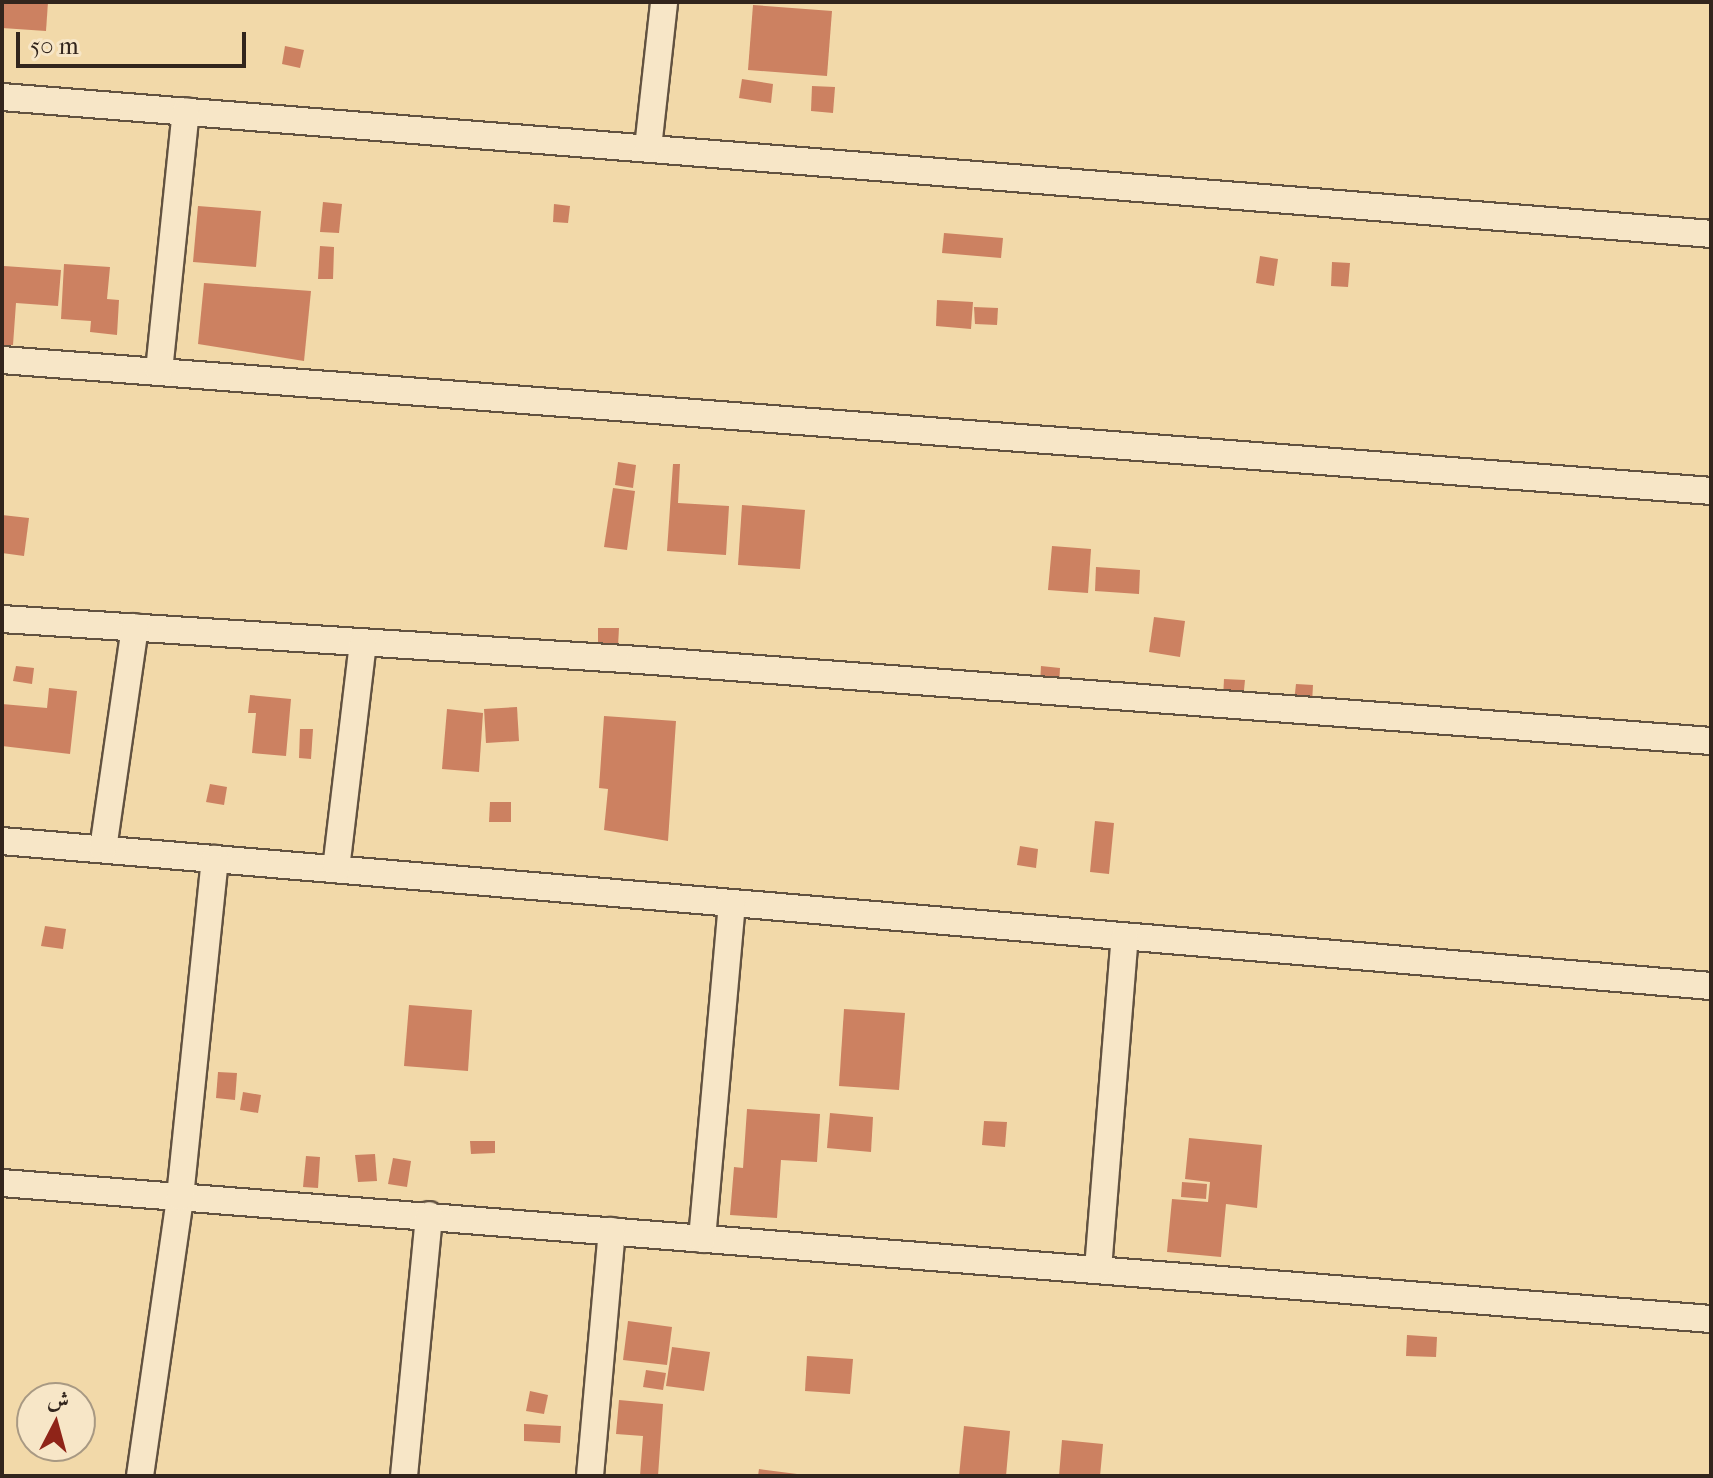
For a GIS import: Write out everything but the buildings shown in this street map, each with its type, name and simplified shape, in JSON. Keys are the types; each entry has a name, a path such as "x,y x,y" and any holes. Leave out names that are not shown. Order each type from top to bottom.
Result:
{"street":[{"path":"648,148 664,2"},
{"path":"2,97 1711,234"},
{"path":"159,371 186,111"},
{"path":"2,360 1711,491"},
{"path":"2,619 1711,741"},
{"path":"103,849 135,627"},
{"path":"336,869 363,643"},
{"path":"2,841 1711,986"},
{"path":"140,1476 180,1197 215,859"},
{"path":"702,1239 732,904"},
{"path":"1098,1269 1125,937"},
{"path":"2,1183 1711,1319"},
{"path":"404,1476 429,1215"},
{"path":"590,1476 612,1231"}]}
